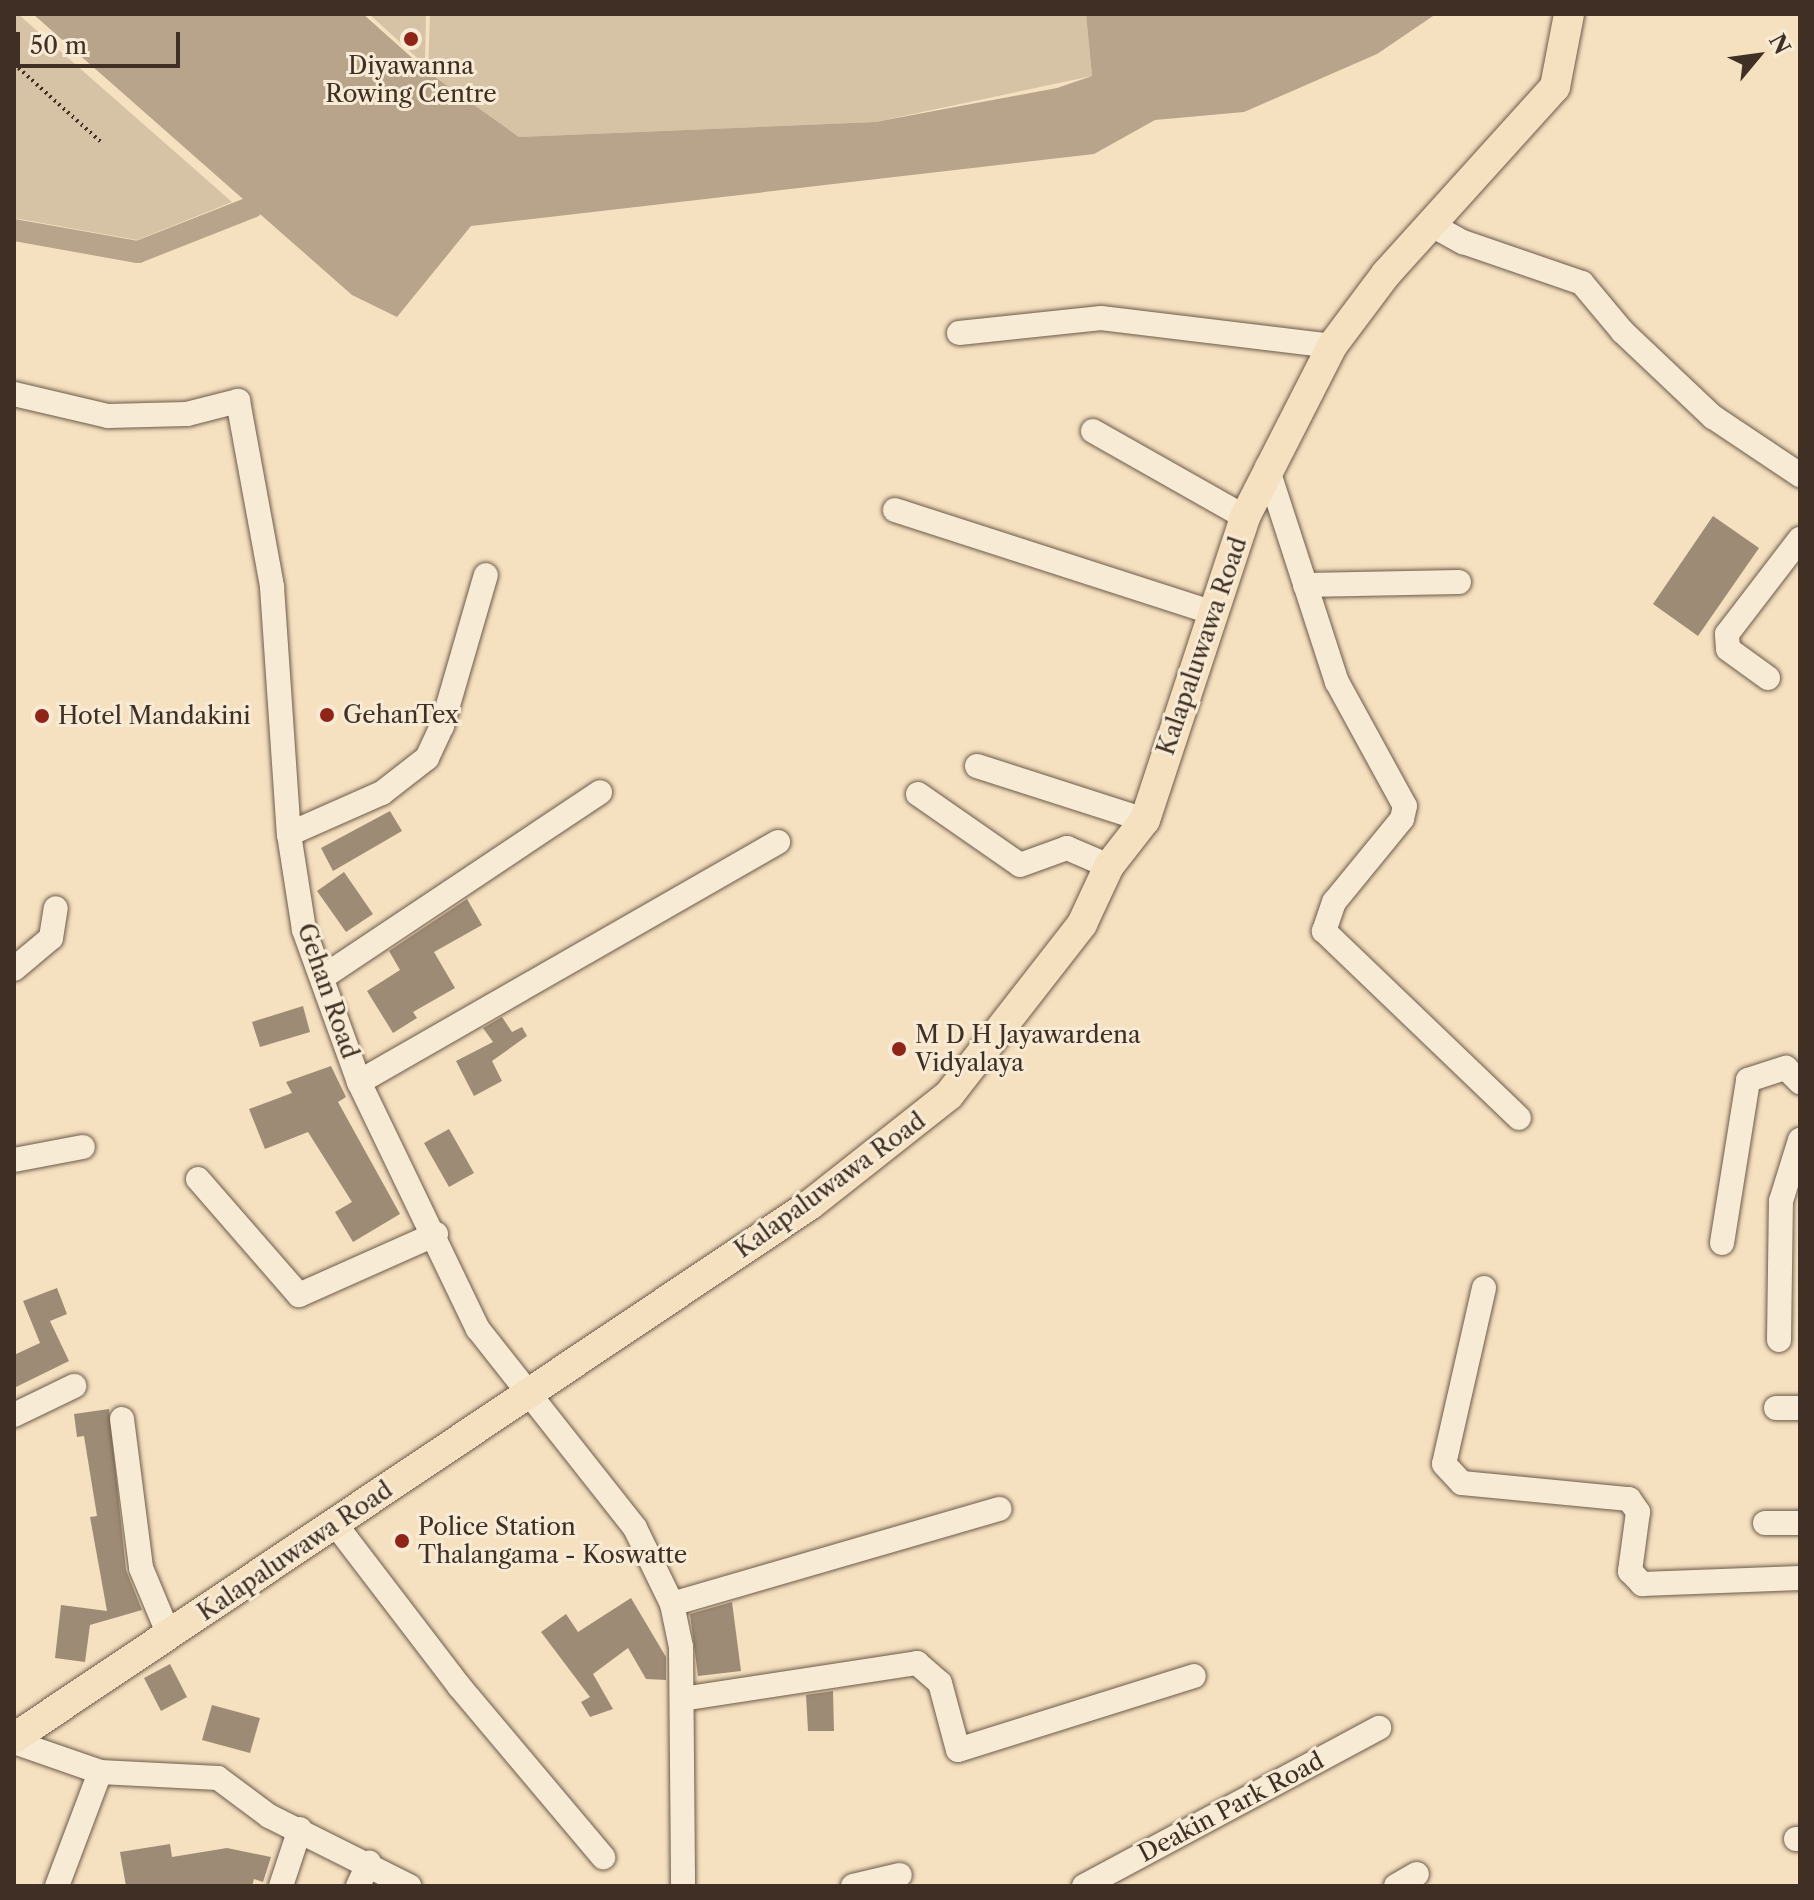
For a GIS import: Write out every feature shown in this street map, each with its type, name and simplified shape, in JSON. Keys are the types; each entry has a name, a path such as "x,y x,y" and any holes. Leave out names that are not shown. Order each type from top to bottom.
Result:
{"main road":[{"name":"Kalapaluwawa Road","path":"14,1740 811,1204 949,1095 1082,924 1109,866 1145,820 1245,517 1267,467 1332,346 1430,224 1555,87 1569,14"}],"street":[{"path":"1430,224 1463,242 1582,283 1623,332 1713,417 1800,475"},
{"path":"959,333 1101,318 1332,346"},
{"name":"Gehan Road","path":"14,394 108,416 187,414 238,401 272,587 289,834 304,930 359,1082 405,1186 436,1234 478,1329 527,1396 635,1528 672,1604 682,1699 683,1886"},
{"path":"1093,431 1245,517"},
{"path":"1267,467 1337,682 1405,806 1402,819 1334,902 1324,931 1519,1118"},
{"path":"895,510 1213,613"},
{"path":"1768,678 1728,649 1727,634 1800,539"},
{"path":"289,834 382,793 427,758 442,726 486,575"},
{"path":"1305,585 1459,582"},
{"path":"977,766 1145,820"},
{"path":"323,977 600,792"},
{"path":"918,794 1020,865 1067,848 1109,866"},
{"path":"359,1082 778,842"},
{"path":"14,969 51,938 56,908"},
{"path":"1722,1243 1748,1080 1786,1068 1800,1082"},
{"path":"1779,1340 1781,1201 1800,1140"},
{"path":"14,1160 83,1147"},
{"path":"198,1179 299,1295 436,1234"},
{"path":"1484,1288 1444,1464 1462,1483 1629,1499 1638,1512 1630,1571 1642,1584 1800,1578"},
{"path":"14,1415 74,1386"},
{"path":"122,1419 141,1568 169,1635"},
{"path":"672,1604 999,1509"},
{"path":"1765,1523 1800,1523"},
{"path":"336,1525 459,1686 603,1857"},
{"path":"682,1699 917,1663 940,1683 958,1750 1194,1676"},
{"name":"Deakin Park Road","path":"1084,1886 1379,1728"},
{"path":"14,1740 100,1772 218,1778 269,1816 369,1862 409,1886"},
{"path":"57,1886 100,1772"},
{"path":"281,1886 300,1829"},
{"path":"358,1886 369,1862"},
{"path":"853,1886 900,1875"}],"path":[{"path":"14,64 102,143"}],"shaded area":[{"path":"14,14 18,14 232,202 137,240 14,218"},
{"path":"33,14 363,14 428,72 519,137 875,122 1057,88 1092,76 1086,14 1436,14 1377,54 1244,112 1155,120 1094,154 471,226 397,317 352,295"},
{"name":"Diyawanna Rowing Centre","path":"369,14 426,14 425,65"},
{"path":"430,14 1086,14 1092,76 875,122 519,137 428,72"}],"building":[{"path":"1713,516 1759,548 1698,636 1653,604"},
{"path":"390,811 402,831 333,871 321,848"},
{"path":"344,872 373,914 346,932 317,891"},
{"path":"467,899 482,925 434,952 455,988 413,1012 417,1018 393,1033 367,991 400,970 389,951"},
{"path":"303,1006 310,1032 260,1047 252,1022"},
{"path":"502,1017 512,1032 522,1027 527,1036 492,1061 502,1081 474,1096 456,1061 493,1042 483,1028"},
{"path":"331,1066 346,1097 338,1102 400,1214 353,1242 335,1212 352,1202 308,1132 265,1149 249,1109 292,1093 286,1082"},
{"path":"449,1129 474,1173 449,1187 424,1143"},
{"path":"57,1288 67,1314 50,1321 69,1361 14,1388 14,1355 40,1343 23,1301"},
{"path":"109,1409 126,1570 142,1610 90,1625 85,1662 55,1658 61,1605 107,1611 90,1517 97,1516 84,1436 77,1437 74,1414"},
{"path":"631,1598 666,1657 666,1680 646,1679 628,1648 593,1674 613,1709 590,1717 581,1702 590,1697 541,1632 566,1614 578,1632"},
{"path":"732,1602 741,1671 698,1676 690,1614"},
{"path":"170,1664 187,1697 161,1711 144,1678"},
{"path":"833,1691 834,1731 808,1731 806,1695"},
{"path":"212,1705 260,1718 250,1753 202,1740"},
{"path":"170,1844 172,1857 227,1848 271,1857 263,1882 254,1879 252,1886 126,1886 120,1852"}],"waterway":[{"path":"14,230 138,252 252,207"}],"place":[{"name":"Diyawanna Rowing Centre","path":"411,39"},
{"name":"GehanTex","path":"327,715"},
{"name":"Hotel Mandakini","path":"42,716"},
{"name":"M D H Jayawardena Vidyalaya","path":"899,1049"},
{"name":"Police Station Thalangama - Koswatte","path":"402,1541"}]}
